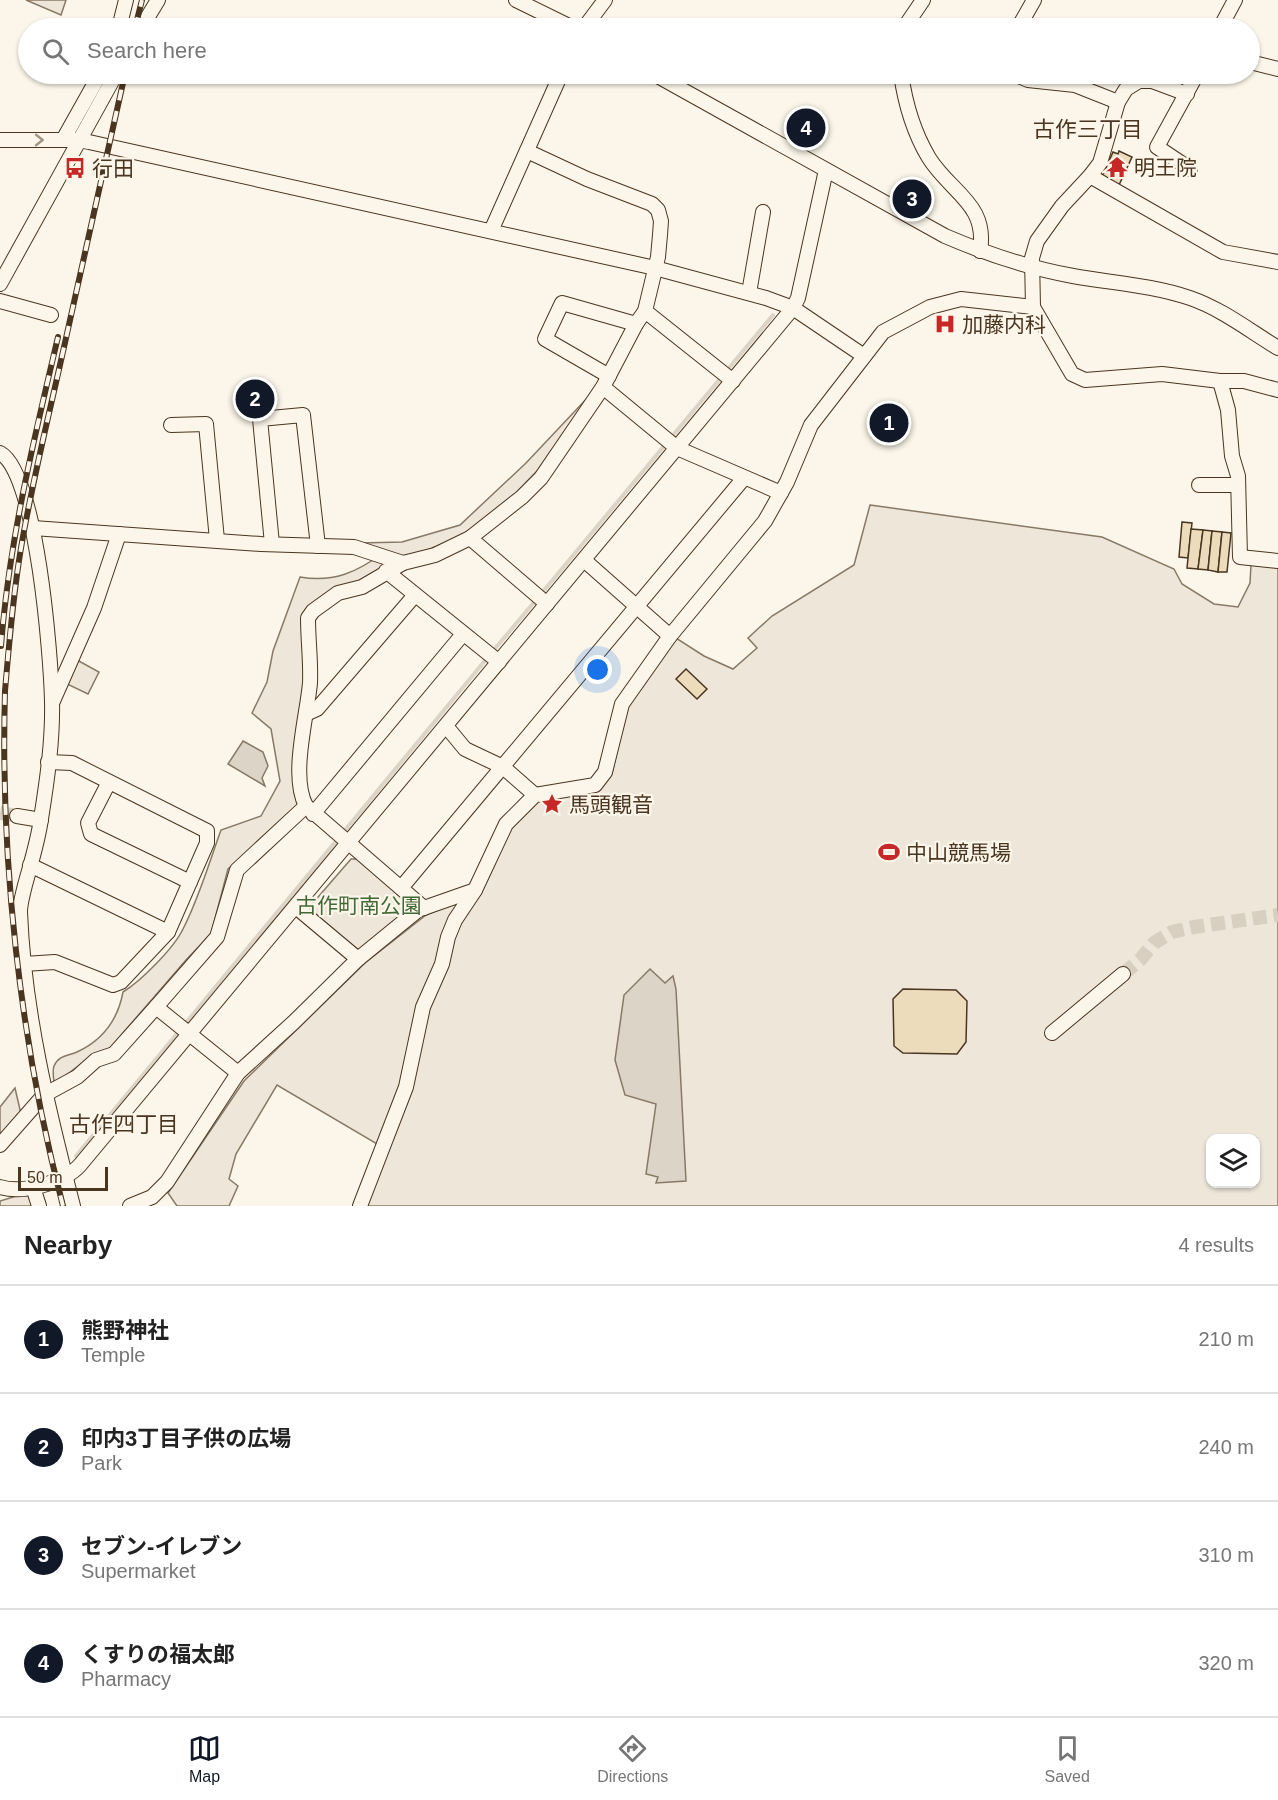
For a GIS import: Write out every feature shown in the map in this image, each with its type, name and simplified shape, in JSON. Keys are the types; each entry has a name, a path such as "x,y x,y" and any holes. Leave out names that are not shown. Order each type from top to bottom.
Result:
{"street":[{"path":"122,18 126,0"},
{"path":"147,18 158,0"},
{"path":"516,0 553,18"},
{"path":"592,18 605,0"},
{"path":"911,18 923,0"},
{"path":"1024,18 1034,0"},
{"path":"1225,18 1235,0"},
{"path":"1260,64 1278,69"},
{"path":"0,284 71,140 96,84"},
{"path":"71,140 109,84"},
{"path":"490,231 557,84"},
{"path":"672,84 918,223 980,251 1034,268 1106,282 1148,287 1193,299 1228,316 1278,348"},
{"path":"903,84 905,99 928,157 980,221 982,240 980,251"},
{"path":"1066,84 1075,85 1118,102"},
{"path":"1134,84 1126,89 1118,102 1100,163 1062,206 1037,241 1032,258 1033,307 1072,374 1085,380 1162,374 1220,381 1244,381 1278,390"},
{"path":"1160,84 1187,94"},
{"path":"1191,169 1157,147 1192,84"},
{"path":"0,140 71,140 656,268 793,308 864,356"},
{"path":"424,908 310,810 300,795 301,754 310,680 308,618 313,611 338,593 362,587 404,563 435,555 470,538 522,497 542,478 606,381 645,311 656,268 661,221 658,210 652,204 587,179 527,152"},
{"path":"0,1187 11,1190 33,1187 66,1177 80,1166 793,308 798,298 826,170"},
{"path":"1090,176 1223,252 1278,262"},
{"path":"748,293 763,212"},
{"path":"360,1206 406,1087 423,1007 442,964 448,937 455,920 475,890 506,824 535,795 595,785 605,772 622,704 670,636 765,521 788,482 811,425 883,332 930,307 961,299 1033,307"},
{"path":"0,301 51,315"},
{"path":"636,324 562,303 545,339 606,381 677,448 781,493"},
{"path":"645,311 733,381"},
{"path":"1220,381 1228,410 1232,456 1238,485 1240,557 1278,561"},
{"path":"272,544 260,419 303,416 318,546"},
{"path":"171,425 206,424 217,540"},
{"path":"0,453 11,462 33,528 42,578 52,703 41,820 20,908 24,964 44,1095 73,1206"},
{"path":"401,888 744,478"},
{"path":"1199,485 1238,485"},
{"path":"33,528 272,544 354,547 404,563"},
{"path":"52,703 94,608 119,534"},
{"path":"470,538 547,604"},
{"path":"584,560 670,636"},
{"path":"386,572 499,662"},
{"path":"306,714 317,709 415,595"},
{"path":"0,1146 44,1095 77,1077 96,1060 114,1054 217,937 237,870 310,810 463,634"},
{"path":"446,726 465,749 503,766 535,795"},
{"path":"24,964 55,962 113,985 121,982 168,932 207,843 207,831 72,763 48,762"},
{"path":"109,782 88,824 91,834 190,882"},
{"path":"17,816 41,820"},
{"path":"30,865 168,932"},
{"path":"130,1206 152,1197 167,1182 238,1073 358,959 418,910 475,890"},
{"path":"296,907 358,959"},
{"path":"1052,1033 1123,974"},
{"path":"156,1007 238,1073"},
{"path":"33,1187 39,1206"}],"green space":[{"path":"26,0 66,0 61,15"},
{"path":"262,384 263,413 248,414 247,385"},
{"path":"592,393 537,471 516,493 462,536 385,567 311,607 305,679 295,751 298,807 228,869 211,934 110,1048 96,1053 54,1084 53,1070 56,1062 86,1047 102,1035 113,1020 123,992 156,964 179,937 204,880 221,830 261,816 280,781 271,729 252,713 267,682 273,651 300,577 323,578 345,574 365,565 384,552 359,543 402,542 460,525 526,463"},
{"name":"中山競馬場","path":"870,505 1102,537 1174,569 1182,584 1214,604 1238,607 1250,583 1251,565 1278,567 1278,1206 365,1206 451,937 487,881 513,823 536,800 600,790 612,774 627,705 676,638 704,656 733,669 757,648 748,638 772,616 854,565"},
{"path":"77,660 99,672 88,694 65,683"},
{"name":"古作町南公園","path":"351,859 360,859 417,906 360,953 312,912 312,904"},
{"path":"464,899 402,1086 377,1144 277,1085 236,1154 229,1179 238,1186 229,1206 177,1206 168,1193 244,1081 365,963 426,915"},
{"path":"15,1088 21,1114 0,1137 0,1107"},
{"path":"23,1194 28,1195 34,1206 0,1206 0,1201"}],"shaded area":[{"path":"243,741 263,752 268,766 262,778 265,786 228,764"},
{"path":"650,969 665,983 673,976 676,989 686,1181 656,1183 658,1177 646,1174 656,1104 625,1095 615,1060 624,995"}],"building":[{"name":"明王院","path":"1119,151 1132,157 1119,185 1102,177 1113,152 1118,154"},
{"path":"895,410 900,431 895,433 897,442 889,444 886,434 882,435 877,415"},
{"path":"1182,522 1192,523 1188,558 1179,557"},
{"path":"1191,529 1203,530 1198,569 1187,568"},
{"path":"1203,530 1212,531 1208,570 1198,569"},
{"path":"1212,531 1222,532 1218,572 1208,570"},
{"path":"1222,532 1231,533 1227,572 1218,572"},
{"path":"686,669 707,689 697,699 676,679"},
{"path":"903,989 956,990 967,1001 966,1042 957,1054 903,1053 894,1046 893,999"}],"waterway":[{"path":"541,594 773,315"},
{"path":"493,651 536,600"},
{"path":"76,1156 488,657"}],"tunnel":[{"path":"0,813 17,816"},
{"path":"1123,974 1140,960 1154,943 1172,932 1278,915"}],"railway":[{"path":"138,18 142,0"},
{"path":"63,1206 35,1080 16,951 6,820 5,691 13,602 25,524 123,84"},
{"path":"1,646 16,529 58,337"}],"place":[{"name":"くすりの福太郎","path":"806,128"},
{"name":"明王院","path":"1117,167"},
{"name":"行田","path":"75,168"},
{"name":"セブン-イレブン","path":"912,199"},
{"name":"加藤内科","path":"945,324"},
{"name":"印内3丁目子供の広場","path":"255,399"},
{"name":"熊野神社","path":"889,423"},
{"name":"馬頭観音","path":"552,804"},
{"name":"中山競馬場","path":"889,852"}],"district":[{"name":"古作三丁目","path":"1088,129"},
{"name":"古作四丁目","path":"124,1124"}]}
